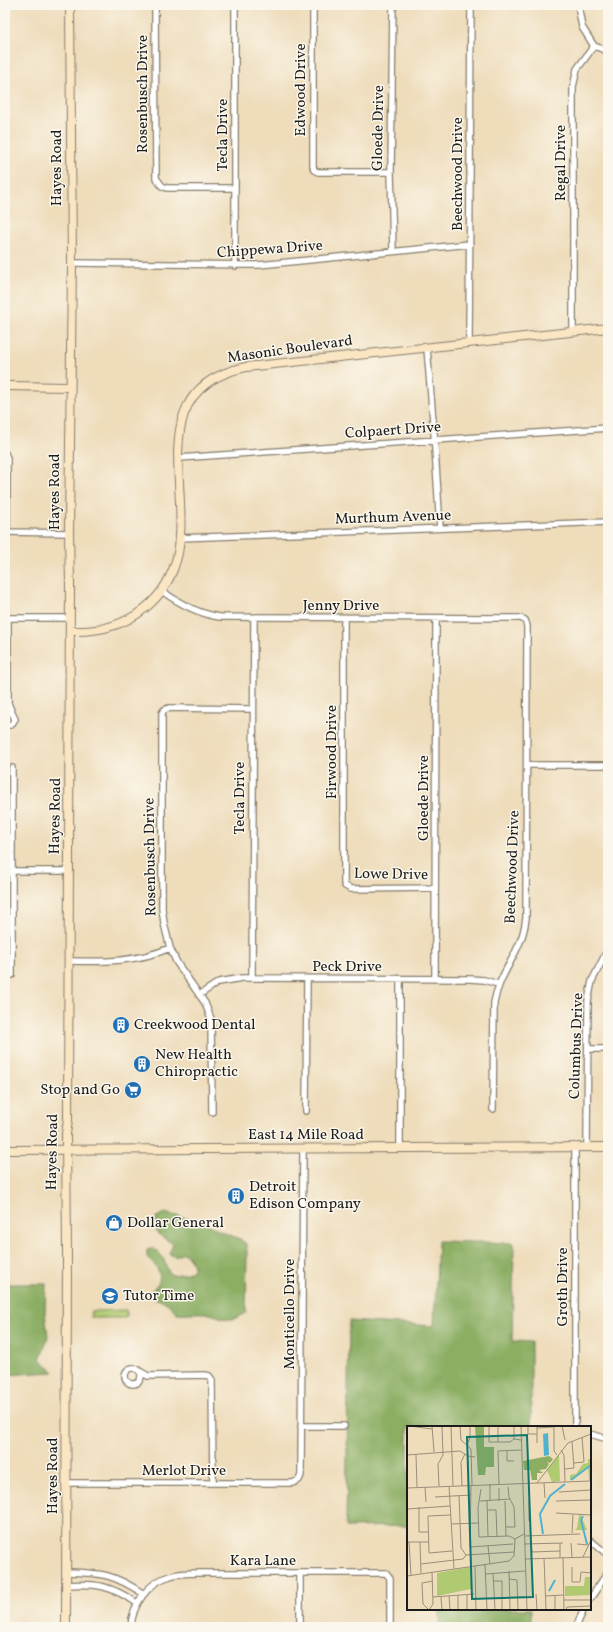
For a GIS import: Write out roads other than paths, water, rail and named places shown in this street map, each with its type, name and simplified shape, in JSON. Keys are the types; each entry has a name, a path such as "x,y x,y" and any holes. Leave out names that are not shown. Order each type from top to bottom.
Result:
{"street":[{"name":"Hayes Road","path":"66,1627 66,1150 70,961 70,618 68,533 72,264 70,5"},
{"name":"Rosenbusch Drive","path":"155,5 155,170 158,183 167,188 234,188"},
{"name":"Tecla Drive","path":"235,5 235,266"},
{"name":"Edwood Drive","path":"313,5 314,170 318,172 391,172"},
{"name":"Gloede Drive","path":"393,5 391,172 393,251"},
{"name":"Beechwood Drive","path":"469,343 470,5"},
{"path":"578,5 582,27 594,46 608,51"},
{"name":"Regal Drive","path":"573,331 573,87 577,69 594,46"},
{"name":"Chippewa Drive","path":"72,264 235,266 284,263 470,244"},
{"name":"Masonic Boulevard","path":"70,631 96,630 123,622 137,615 162,591 175,564 179,538 180,425 190,400 201,388 222,374 254,366 608,328"},
{"path":"427,348 435,440 440,528"},
{"path":"5,386 69,387"},
{"name":"Colpaert Drive","path":"179,458 608,428"},
{"path":"5,453 7,458 6,532 68,533"},
{"name":"Murthum Avenue","path":"179,538 608,522"},
{"name":"Jenny Drive","path":"162,591 177,601 202,613 220,617 520,618 525,620"},
{"path":"5,725 11,725 15,717 8,703 6,618 70,618"},
{"name":"Tecla Drive","path":"252,978 252,709 254,618"},
{"name":"Firwood Drive","path":"344,618 345,886"},
{"name":"Gloede Drive","path":"435,978 436,618"},
{"name":"Beechwood Drive","path":"492,1109 494,1003 498,984 520,942 526,918 527,626 525,620"},
{"path":"8,703 5,711 12,713"},
{"name":"Rosenbusch Drive","path":"212,1112 212,1019 208,1008 177,963 170,948 162,908 162,716 164,710 169,708 252,709"},
{"path":"527,765 608,765"},
{"path":"12,768 12,975"},
{"path":"12,871 69,871"},
{"name":"Lowe Drive","path":"345,886 351,889 436,888"},
{"path":"70,961 119,961 147,956 170,948"},
{"name":"Columbus Drive","path":"587,1147 588,1010 590,989 608,949"},
{"name":"Peck Drive","path":"199,995 219,982 230,979 252,978 435,978 484,980 498,984"},
{"path":"306,1111 307,979"},
{"path":"400,979 400,1148"},
{"path":"588,1049 608,1049"},
{"name":"Groth Drive","path":"575,1147 575,1426"},
{"name":"East 14 Mile Road","path":"5,1150 608,1147"},
{"name":"Monticello Drive","path":"299,1480 301,1475 302,1426 303,1149"},
{"path":"148,1376 136,1368 127,1370 125,1375 126,1380 130,1384 136,1384 148,1376 205,1375 209,1376 212,1380 213,1483"},
{"path":"140,1372 140,1380"},
{"path":"302,1426 344,1426"},
{"path":"591,1434 608,1440"},
{"name":"Merlot Drive","path":"67,1483 293,1483 299,1480"},
{"path":"591,1541 608,1555"},
{"path":"67,1572 98,1574 122,1581 144,1594"},
{"name":"Kara Lane","path":"137,1602 160,1580 169,1576 180,1574 379,1572 388,1575 391,1581 390,1627"},
{"path":"591,1598 608,1572"},
{"path":"300,1573 300,1627"},
{"path":"117,1590 122,1581"},
{"path":"66,1585 100,1585 117,1590 137,1602 132,1617 131,1627"},
{"path":"576,1627 584,1610"}],"place":[{"name":"Creekwood Dental","path":"121,1025"},
{"name":"New Health Chiropractic","path":"142,1064"},
{"name":"Stop and Go","path":"133,1090"},
{"name":"Detroit Edison Company","path":"236,1196"},
{"name":"Dollar General","path":"114,1223"},
{"name":"Tutor Time","path":"110,1296"}]}
